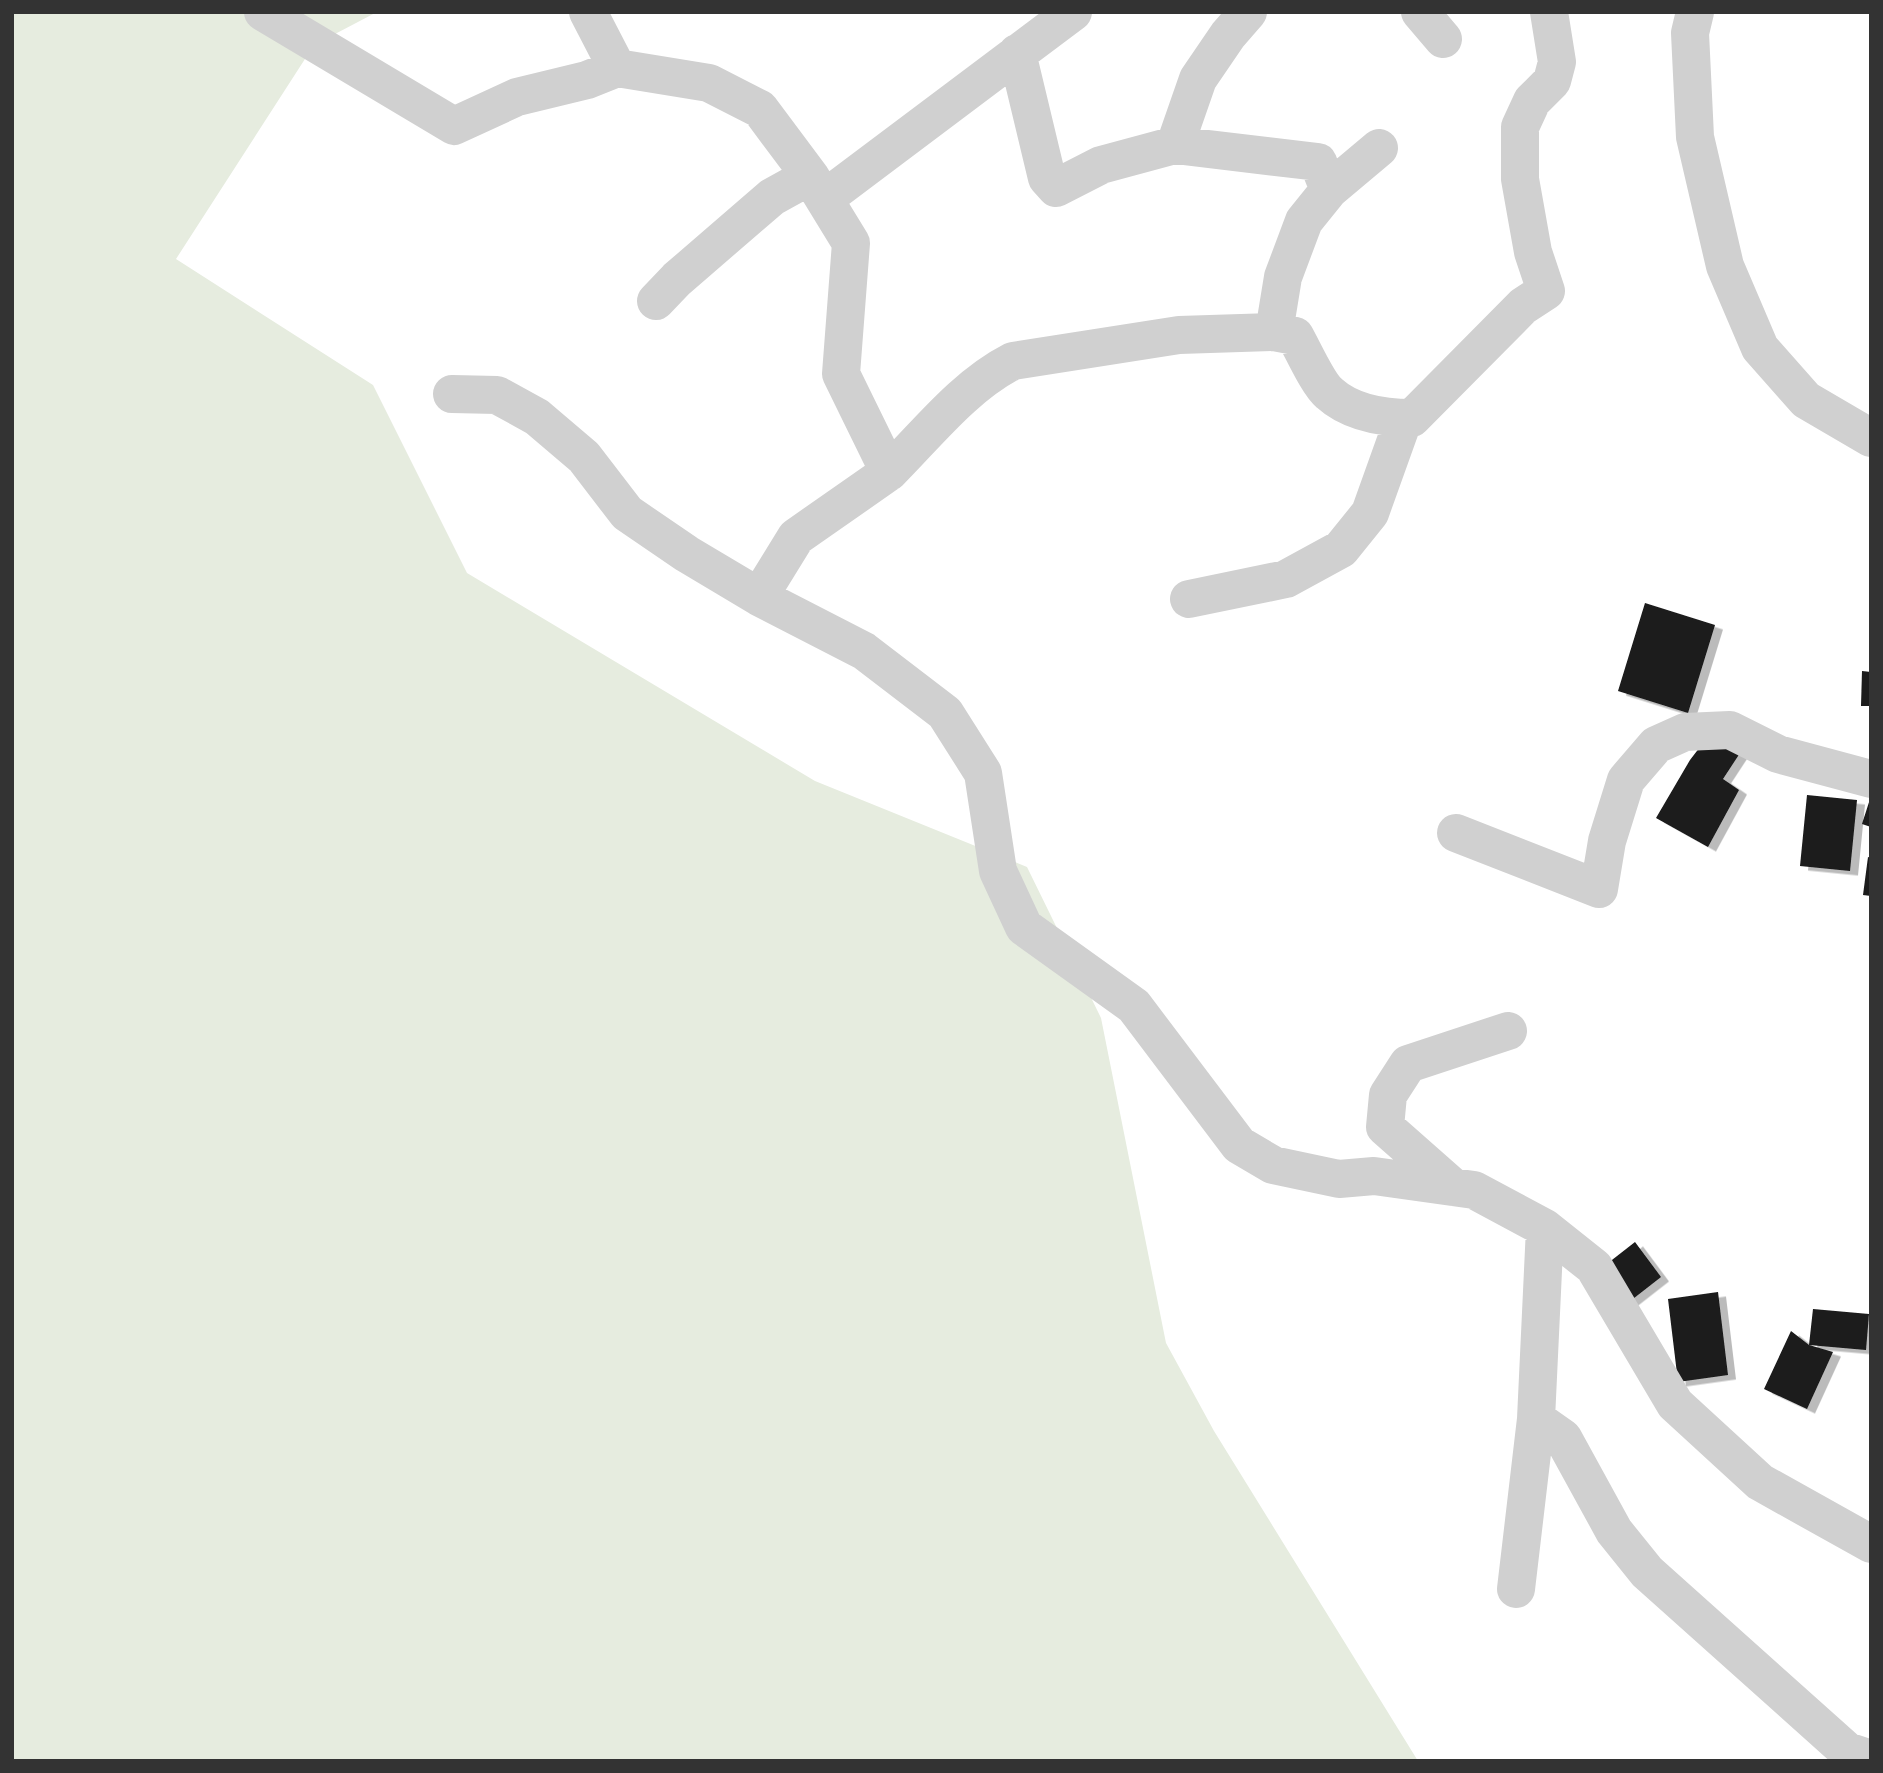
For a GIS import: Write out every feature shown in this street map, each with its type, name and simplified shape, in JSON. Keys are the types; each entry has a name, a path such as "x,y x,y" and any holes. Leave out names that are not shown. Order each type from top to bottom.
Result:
{"street":[{"path":"262,12 454,126 517,97 587,80 617,68 709,83 760,109 817,187 851,243 841,374 889,472"},
{"path":"588,12 617,68"},
{"path":"656,301 677,279 772,197 817,187 1017,53 1073,12"},
{"path":"1175,145 1198,79 1228,35 1248,12"},
{"path":"759,597 796,537 889,472 993,371 1013,361 1179,335 1274,332 1295,336 1327,392 1354,410 1394,418 1412,418 1523,306 1546,291 1533,251 1520,179 1520,127 1532,101 1552,81 1557,62 1549,12"},
{"path":"1695,12 1690,33 1695,137 1725,266 1759,348 1806,400 1871,438"},
{"path":"1017,53 1047,178 1056,188 1101,165 1175,145 1318,162 1329,190"},
{"path":"1274,332 1283,278 1304,221 1329,190 1379,148"},
{"path":"452,394 497,395 537,417 584,457 627,513 687,554 759,597 864,651 945,713 982,772 998,871 1024,927 1135,1006 1239,1145 1273,1165 1339,1179 1374,1176 1474,1190 1545,1228 1594,1267 1675,1404 1760,1482 1871,1544"},
{"path":"1189,599 1286,579 1341,549 1370,513 1404,418"},
{"path":"1456,833 1599,889 1607,841 1626,780 1656,746 1685,732 1730,730 1778,754 1871,779"},
{"path":"1453,1187 1385,1127 1388,1095 1408,1064 1508,1031"},
{"path":"1516,1590 1536,1419 1545,1228"},
{"path":"1536,1419 1563,1438 1614,1531 1647,1572 1847,1751 1871,1759"}],"shaded area":[{"path":"12,12 377,12 314,45 176,259 373,385 467,573 815,781 1027,867 1101,1018 1166,1343 1214,1431 1418,1761 12,1761"}],"building":[{"path":"1645,603 1715,625 1688,713 1618,691"},
{"path":"1862,671 1871,672 1871,706 1861,706"},
{"path":"1710,734 1740,753 1723,779 1739,790 1708,847 1656,818 1690,760"},
{"path":"1807,795 1857,800 1850,871 1800,866"},
{"path":"1871,799 1871,827 1862,824"},
{"path":"1868,857 1871,858 1871,896 1863,895"},
{"path":"1635,1242 1661,1277 1629,1302 1603,1267"},
{"path":"1718,1292 1728,1375 1678,1382 1668,1299"},
{"path":"1813,1309 1869,1314 1866,1350 1809,1345"},
{"path":"1791,1331 1809,1345 1833,1352 1807,1409 1764,1389"}]}
